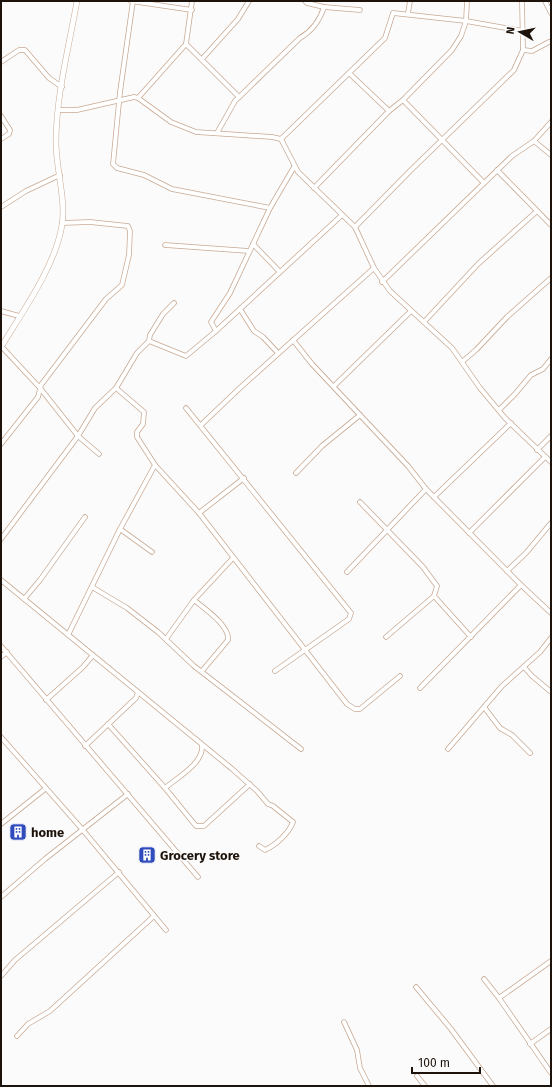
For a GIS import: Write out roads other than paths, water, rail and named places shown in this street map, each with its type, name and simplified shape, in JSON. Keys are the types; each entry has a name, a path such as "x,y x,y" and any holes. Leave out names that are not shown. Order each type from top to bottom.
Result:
{"street":[{"path":"77,1 58,110 56,143 60,175 62,223 51,259 1,347 40,388 78,436 99,454"},
{"path":"192,10 132,1 113,159 117,168 144,175 172,189 270,208"},
{"path":"58,110 77,110 120,100 138,98 186,44 192,10 192,1"},
{"path":"202,59 238,19 249,1"},
{"path":"305,1 307,3 324,7 360,10"},
{"path":"408,13 410,1"},
{"path":"314,188 389,111 403,100 458,41 466,21 467,1"},
{"path":"355,227 410,171 510,74 523,50 522,1"},
{"path":"545,1 551,13"},
{"path":"217,133 231,106 300,38 308,33 320,18 324,7"},
{"path":"138,98 171,122 196,132 281,139 385,38 390,26 391,15 396,12 466,21 523,31"},
{"path":"523,50 532,51 549,42"},
{"path":"186,44 239,97"},
{"path":"1,62 19,50 25,50 48,78 62,87"},
{"path":"349,73 389,111"},
{"path":"403,100 484,183"},
{"path":"1,116 10,130 9,134 1,139"},
{"path":"382,282 497,170 512,156 534,141 551,122"},
{"path":"281,139 294,167 355,227 382,282 410,312 424,322 452,348 463,361 480,388 499,410 537,450 551,462"},
{"path":"534,141 551,155"},
{"path":"216,331 211,322 230,293 270,208 294,167"},
{"path":"497,170 551,226"},
{"path":"1,208 32,188 60,175"},
{"path":"424,322 478,264 537,211"},
{"path":"149,341 186,356 216,331 342,215"},
{"path":"1,444 38,397 40,388 106,299 122,286 129,255 130,231 127,224 90,222 62,223"},
{"path":"252,244 280,272"},
{"path":"165,245 249,251"},
{"path":"200,425 278,353 374,268"},
{"path":"463,361 476,350 507,317 551,278"},
{"path":"1,539 78,436 95,408 116,388 137,353 149,341 150,335 163,314 174,303"},
{"path":"240,309 254,331 263,337 278,353"},
{"path":"1,311 19,316"},
{"path":"334,386 410,312"},
{"path":"293,340 408,466 426,489 549,612 551,607"},
{"path":"499,410 531,375 543,368 551,359"},
{"path":"116,388 144,412 143,424 137,432 137,437 155,465 199,513 306,649 347,704 354,709 360,709 400,676"},
{"path":"186,408 244,478 350,613 349,619 275,671"},
{"path":"296,472 322,446 360,415"},
{"path":"434,497 511,423"},
{"path":"537,450 551,436"},
{"path":"469,533 545,457"},
{"path":"68,635 120,529 155,465"},
{"path":"199,513 244,478"},
{"path":"348,572 426,489"},
{"path":"360,502 422,567 437,586 434,596 386,637"},
{"path":"24,599 40,580 85,517"},
{"path":"507,571 526,553 551,523"},
{"path":"120,529 152,552"},
{"path":"166,639 194,600 234,558"},
{"path":"1,580 250,784 268,804 280,810 293,822 284,835 270,848 265,850 259,846"},
{"path":"420,688 456,649 471,637 521,585"},
{"path":"92,587 127,608 166,639 194,666 301,749"},
{"path":"434,596 471,637"},
{"path":"194,600 225,627 229,633 228,640 202,671"},
{"path":"448,749 502,686 524,667 551,638"},
{"path":"1,646 198,877"},
{"path":"1,658 6,652"},
{"path":"46,700 83,667 93,655"},
{"path":"524,667 551,692"},
{"path":"85,746 136,698 138,692"},
{"path":"484,707 500,728 512,735 530,752"},
{"path":"108,724 165,788 196,826 202,828 250,784"},
{"path":"1,737 119,872 166,930"},
{"path":"165,788 199,759 203,752 202,745"},
{"path":"2,822 45,789"},
{"path":"1,897 128,794"},
{"path":"1,976 15,960 119,872"},
{"path":"17,1036 28,1024 50,1011 154,916"},
{"path":"499,998 551,961"},
{"path":"484,979 551,1073"},
{"path":"416,987 451,1029 493,1086"},
{"path":"344,1022 357,1050 360,1068 369,1086"},
{"path":"530,1044 551,1029"},
{"path":"417,1076 425,1086"}],"place":[{"name":"home","path":"18,832"},
{"name":"Grocery store","path":"147,855"}]}
